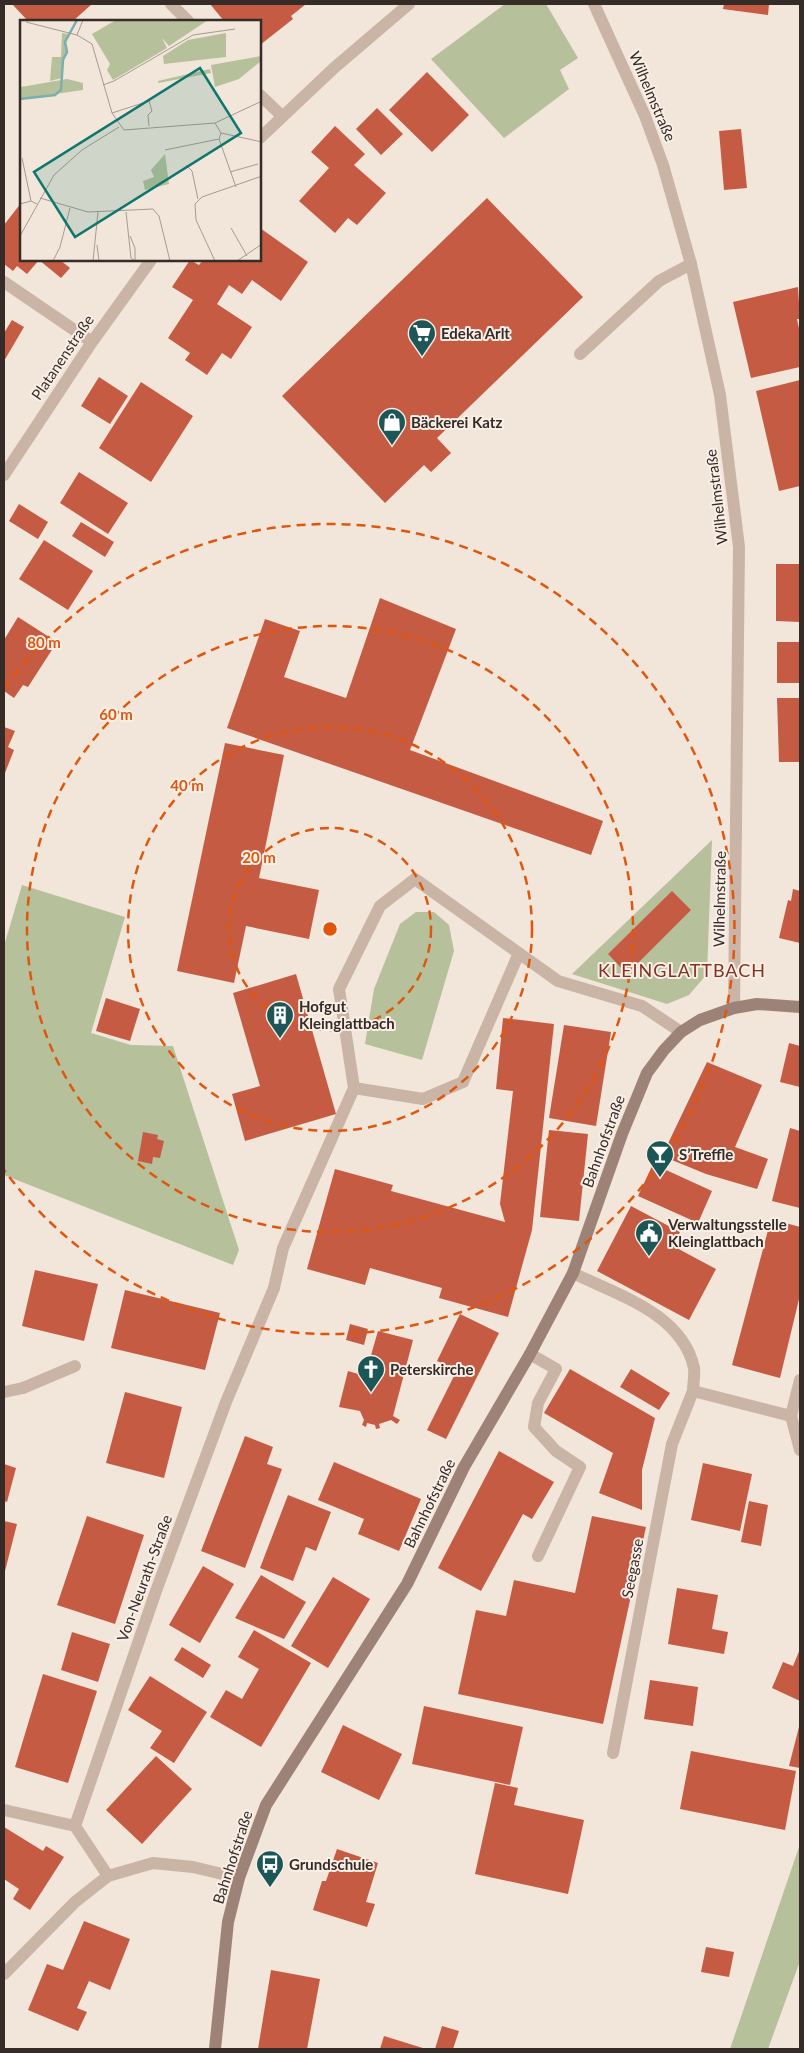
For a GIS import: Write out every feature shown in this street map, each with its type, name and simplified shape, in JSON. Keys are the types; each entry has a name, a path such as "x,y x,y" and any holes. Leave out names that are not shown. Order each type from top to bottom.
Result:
{"main road":[{"name":"Bahnhofstraße","path":"215,2049 228,1922 239,1878 266,1805 407,1584 464,1467 530,1354 573,1274 633,1104 647,1073 664,1050 681,1032 700,1020 734,1008 757,1004 800,1007"}],"street":[{"path":"172,4 187,20"},
{"path":"261,137 334,68 409,4"},
{"name":"Wilhelmstraße","path":"594,4 646,116 664,165 691,264 720,395 739,547 734,1008"},
{"path":"261,96 282,116"},
{"name":"Platanenstraße","path":"4,475 92,342 150,261"},
{"path":"580,354 659,281 691,264"},
{"path":"4,282 92,342"},
{"path":"519,953 463,1082 423,1100 354,1088 339,990 380,906 415,879 519,953 558,981 642,1006 681,1032"},
{"name":"Von-Neurath-Straße","path":"75,1826 156,1591 222,1411 274,1288 283,1248 354,1088"},
{"name":"Seegasse","path":"573,1274 659,1316 676,1333 694,1369 693,1391 672,1444 613,1753"},
{"path":"530,1354 556,1368 538,1403 534,1427 556,1451 580,1467 538,1556"},
{"path":"4,1392 23,1388 75,1366"},
{"path":"800,1380 791,1416 800,1450"},
{"path":"693,1391 791,1416"},
{"path":"4,1810 75,1826 108,1876"},
{"path":"4,1974 75,1902 108,1876 153,1863 193,1867 239,1878"}],"green space":[{"path":"505,4 546,4 578,58 560,70 569,89 504,138 431,59"},
{"path":"712,840 707,974 689,995 667,1004 572,974"},
{"path":"22,885 125,917 91,1033 131,1045 173,1046 239,1250 233,1265 4,1175 4,946"},
{"path":"416,912 434,912 449,925 454,951 422,1060 365,1044 374,989 400,924"},
{"path":"800,1844 800,1961 768,2049 730,2049"}],"building":[{"path":"12,4 92,4 74,20 27,20"},
{"path":"210,4 306,4 291,16 293,19 261,44 261,20 223,20"},
{"path":"724,4 769,4 768,15 723,9"},
{"path":"427,72 469,115 432,152 389,110"},
{"path":"377,108 403,134 381,155 356,129"},
{"path":"335,126 365,154 354,165 386,193 357,225 348,218 335,233 299,201 329,168 311,152"},
{"path":"741,129 747,188 724,190 719,131"},
{"name":"Edeka Arlt","path":"487,198 583,297 437,438 451,453 431,472 424,465 385,503 282,396"},
{"path":"20,204 20,261 38,261 27,274 17,266 13,271 4,264 4,225"},
{"path":"261,229 308,262 281,301 252,280 242,294 229,285 217,304 252,327 231,359 222,353 207,375 185,360 190,353 168,338 193,300 172,287 189,261 199,265 202,261 261,261"},
{"path":"40,261 61,261 70,268 61,278"},
{"path":"798,287 800,319 797,319 800,333 800,367 751,378 733,302"},
{"path":"12,320 24,327 4,361 4,333"},
{"path":"99,377 128,396 110,424 81,406"},
{"path":"800,380 800,486 779,491 756,391"},
{"path":"141,382 193,416 151,482 99,448"},
{"path":"79,472 128,503 108,534 60,503"},
{"path":"19,504 48,522 38,539 9,521"},
{"path":"81,522 114,542 105,557 72,536"},
{"path":"44,540 93,571 68,610 19,579"},
{"path":"776,564 800,564 800,622 776,621"},
{"path":"380,598 456,629 410,750 603,821 591,855 227,728 265,619 300,631 284,677 346,698"},
{"path":"18,617 57,642 28,687 23,685 14,698 4,691 4,640"},
{"path":"777,642 800,642 800,683 777,683"},
{"path":"777,698 800,698 800,762 779,762"},
{"path":"4,727 15,731 8,747 14,750 5,773"},
{"path":"225,743 284,755 259,878 319,890 309,939 246,926 234,983 177,971"},
{"path":"793,889 800,891 800,943 779,938 788,900 791,901"},
{"path":"672,891 691,910 627,974 608,954"},
{"name":"Hofgut Kleinglattbach","path":"296,974 336,1114 245,1141 232,1094 260,1086 233,993"},
{"path":"106,998 140,1009 130,1041 96,1031"},
{"path":"503,1018 554,1024 532,1230 508,1317 439,1298 442,1288 370,1268 365,1285 307,1269 335,1169 393,1185 391,1191 505,1222 500,1204 513,1091 496,1089"},
{"path":"564,1025 611,1032 596,1126 549,1118"},
{"path":"789,1043 800,1046 800,1087 780,1082"},
{"path":"707,1062 762,1085 735,1147 768,1159 757,1189 706,1174 662,1156"},
{"path":"790,1128 800,1131 800,1208 772,1201"},
{"path":"549,1130 588,1134 579,1221 540,1217"},
{"path":"143,1132 158,1135 157,1139 164,1141 160,1158 153,1157 152,1164 138,1161"},
{"path":"653,1164 712,1191 698,1223 638,1196"},
{"name":"Verwaltungsstelle Kleinglattbach","path":"631,1206 680,1232 673,1246 716,1269 689,1320 597,1271"},
{"path":"771,1219 800,1227 800,1295 780,1378 732,1365"},
{"path":"35,1270 98,1284 84,1341 22,1326"},
{"path":"125,1290 220,1313 205,1370 111,1348"},
{"path":"460,1314 499,1333 446,1439 427,1430 457,1370 437,1361"},
{"path":"350,1324 368,1329 364,1345 346,1340"},
{"name":"Peterskirche","path":"378,1331 413,1340 393,1416 400,1420 397,1424 391,1420 379,1424 380,1428 376,1429 375,1425 367,1423 366,1427 362,1425 364,1420 360,1411 339,1407 348,1371 365,1376"},
{"path":"570,1369 655,1418 642,1470 642,1510 599,1493 613,1453 544,1413"},
{"path":"631,1369 670,1393 659,1410 620,1387"},
{"path":"125,1392 182,1407 164,1478 106,1463"},
{"path":"245,1436 273,1447 267,1464 282,1469 245,1568 201,1551"},
{"path":"499,1451 554,1482 532,1519 523,1514 481,1591 438,1568"},
{"path":"334,1462 421,1499 399,1551 358,1534 364,1519 318,1500"},
{"path":"703,1463 752,1474 740,1531 691,1520"},
{"path":"4,1464 16,1468 7,1502 4,1501"},
{"path":"288,1495 331,1512 316,1551 306,1547 293,1581 260,1568"},
{"path":"749,1501 768,1505 761,1546 741,1542"},
{"path":"87,1516 144,1535 115,1624 57,1605"},
{"path":"592,1516 646,1527 603,1724 458,1694 476,1610 506,1616 514,1580 575,1593"},
{"path":"4,1521 17,1524 4,1575"},
{"path":"203,1566 234,1584 200,1643 169,1625"},
{"path":"261,1575 306,1602 284,1639 235,1618"},
{"path":"333,1577 370,1599 328,1668 291,1646"},
{"path":"677,1588 718,1595 712,1629 728,1632 724,1654 668,1644"},
{"path":"254,1630 311,1663 261,1747 210,1717 226,1690 242,1699 259,1669 238,1657"},
{"path":"72,1632 110,1644 98,1682 61,1670"},
{"path":"182,1647 211,1665 203,1678 174,1660"},
{"path":"800,1649 800,1701 772,1688 783,1662 793,1666"},
{"path":"43,1674 97,1691 68,1783 15,1767"},
{"path":"150,1676 207,1712 174,1763 150,1748 162,1731 128,1710"},
{"path":"650,1680 698,1687 693,1726 644,1719"},
{"path":"424,1706 523,1727 510,1785 412,1764"},
{"path":"800,1723 800,1768 789,1766"},
{"path":"343,1725 402,1754 379,1800 321,1772"},
{"path":"691,1751 796,1771 785,1830 680,1809"},
{"path":"156,1756 192,1789 142,1844 106,1810"},
{"path":"495,1783 518,1788 514,1805 584,1820 568,1894 475,1874"},
{"path":"4,1827 43,1851 46,1846 64,1857 30,1910 13,1899 19,1889 4,1879"},
{"path":"337,1849 378,1863 366,1902 375,1904 367,1927 313,1910 322,1881 326,1881"},
{"path":"84,1921 130,1939 110,1990 89,1981 77,2008 87,2012 78,2031 28,2010 47,1964 63,1970"},
{"path":"706,1947 734,1952 729,1977 701,1972"},
{"path":"271,1970 320,1979 307,2049 258,2049"},
{"path":"442,2026 459,2031 453,2049 435,2049"},
{"path":"384,2036 426,2049 380,2049"}],"place":[{"name":"Edeka Arlt","path":"422,357"},
{"name":"Bäckerei Katz","path":"392,446"},
{"name":"Hofgut Kleinglattbach","path":"280,1039"},
{"name":"S’Treffle","path":"660,1178"},
{"name":"Verwaltungsstelle Kleinglattbach","path":"649,1257"},
{"name":"Peterskirche","path":"371,1393"},
{"name":"Grundschule","path":"270,1888"}],"district":[{"name":"KLEINGLATTBACH","path":"682,970"}]}
